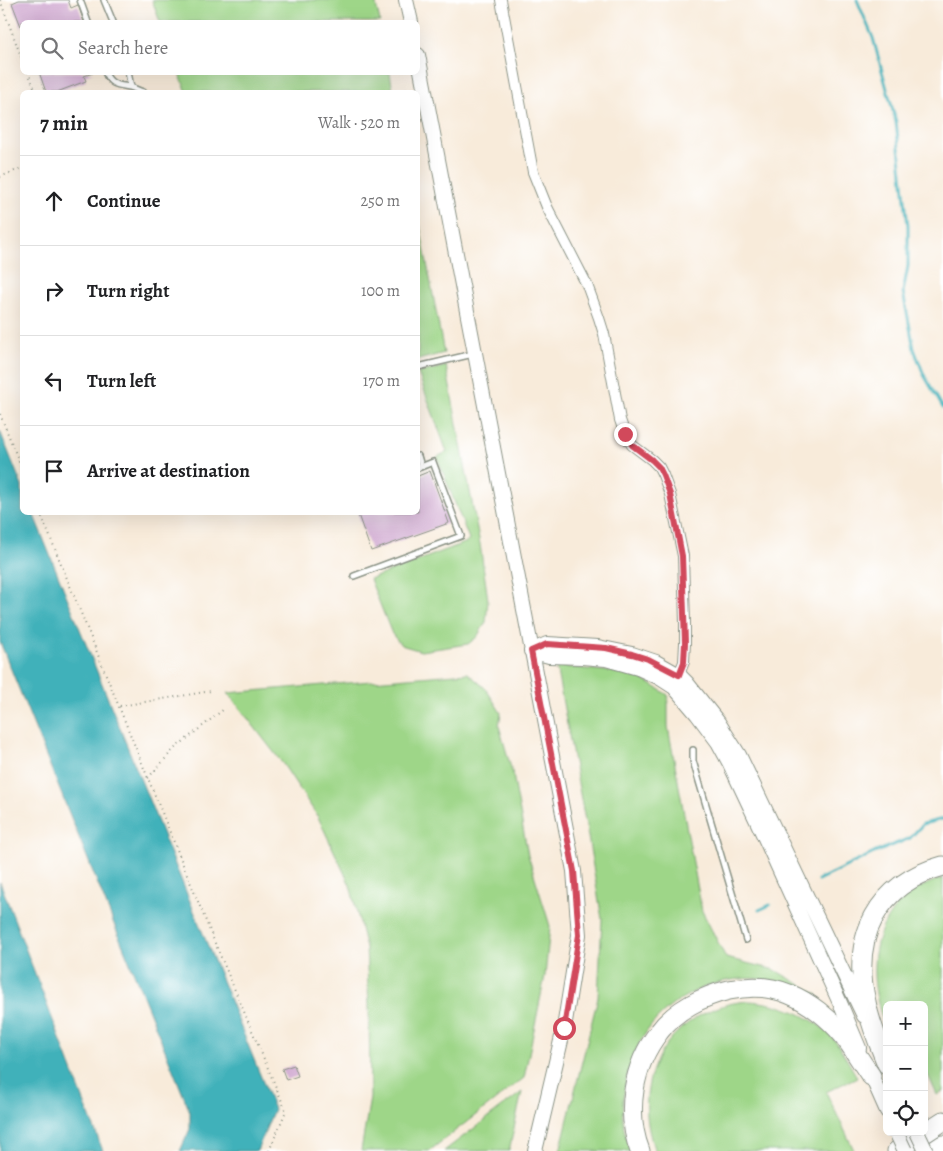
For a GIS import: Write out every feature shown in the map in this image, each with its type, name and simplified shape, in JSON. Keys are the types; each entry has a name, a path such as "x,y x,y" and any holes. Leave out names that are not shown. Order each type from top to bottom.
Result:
{"highway":[{"path":"883,1053 866,1002 862,971 864,940 877,911 895,890 920,874 943,866"},
{"path":"640,1151 635,1140 632,1123 632,1103 635,1085 644,1057 659,1031 682,1011 721,992 758,987 788,994 801,1000 823,1015 842,1034 871,1076"},
{"path":"897,1151 943,1121"},
{"path":"934,1151 943,1145"}],"street":[{"path":"406,0 411,20"},
{"path":"501,0 533,172 547,206 587,285 599,318 604,334 620,420 625,434 632,445 659,467 670,494 683,566 684,662 676,681"},
{"path":"420,66 574,871 579,935 564,1028 535,1151"},
{"path":"531,651 549,656 614,661 660,678 676,681 707,707 739,754 883,1056"},
{"path":"676,681 730,764 766,838 883,1102"},
{"path":"898,1136 905,1151"},
{"path":"919,1136 926,1151"}],"lane":[{"path":"80,0 87,20"},
{"path":"104,0 112,20"},
{"path":"106,75 118,86 137,90"},
{"path":"129,75 131,88"},
{"path":"420,367 474,354"},
{"path":"354,576 461,536 433,462 420,467"},
{"path":"693,750 692,762 746,940"}],"path":[{"path":"0,0 20,54"},
{"path":"29,75 35,90"},
{"path":"0,177 20,169"},
{"path":"0,414 20,464"},
{"path":"41,515 286,1111 269,1151"},
{"path":"119,706 211,691"},
{"path":"148,778 174,749 224,709"}],"green space":[{"path":"152,0 375,0 380,20 159,20"},
{"path":"180,75 390,75 393,90 186,90"},
{"path":"420,227 444,353 420,359"},
{"path":"446,366 480,544 488,600 486,622 477,637 468,644 421,651 401,645 392,634 370,579 467,542 469,539 437,457 447,452 420,378 420,372"},
{"path":"556,666 616,672 644,680 668,695 668,727 702,911 726,958 775,970 818,995 770,981 750,978 719,982 698,990 670,1007 652,1024 631,1063 624,1093 623,1107 623,1121 630,1151 560,1151 598,997 602,919"},
{"path":"468,673 486,689 501,713 499,726 513,775 528,855 550,926 545,976 524,1078 429,1151 361,1151 370,1098 369,1006 366,948 350,885 318,817 283,764 228,693"},
{"path":"943,878 943,1091 937,1095 928,1075 928,1001 883,1001 883,1019 875,984 874,961 878,939 887,919 900,902 919,888"},
{"path":"748,1001 782,1007 804,1016 824,1029 836,1042 857,1077 826,1092 854,1150 655,1151 649,1128 647,1105 649,1083 656,1063 666,1045 681,1029 700,1016 725,1005"},
{"path":"522,1092 509,1151 444,1151"}],"water":[{"path":"0,431 20,481 20,515 34,515 274,1109 257,1151 180,1151 190,1129 190,1112 0,642"},
{"path":"0,882 103,1151 0,1151"}],"building":[{"path":"19,0 68,0 71,8 78,5 83,20 20,20 20,24 12,3"},
{"path":"40,75 87,75 84,76 86,81 62,90 45,90"},
{"path":"430,471 449,523 371,551 358,515 420,515 420,475"},
{"path":"294,1065 298,1076 286,1080 282,1069"}],"waterway":[{"path":"857,0 873,38 896,122 908,226 908,266 903,292 914,349 924,375 943,408"},
{"path":"818,880 910,838 923,824 943,819"},
{"path":"759,910 770,905"}],"route":[{"path":"564,1028 579,935 574,871 531,651 547,644 606,648 648,659 679,675 684,662 685,623 682,556 670,494 659,467 632,445 625,434"}]}
